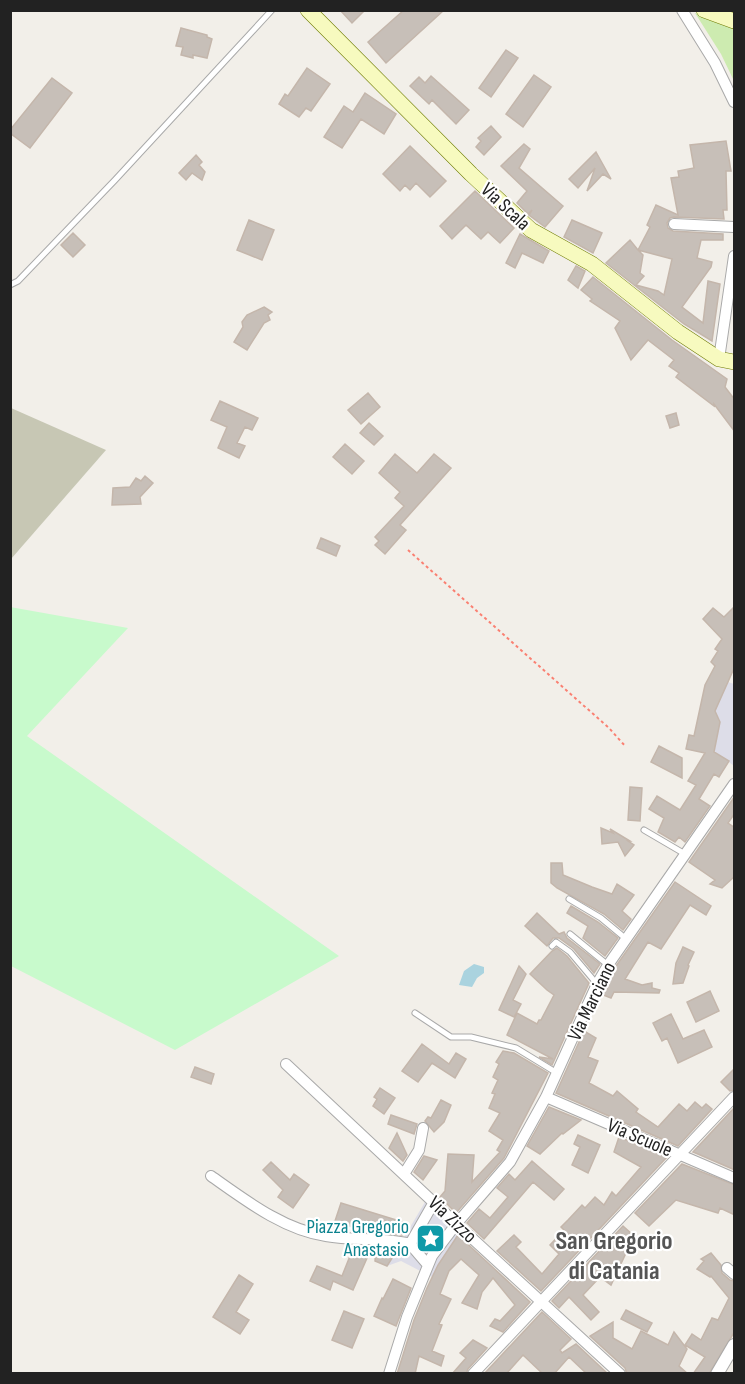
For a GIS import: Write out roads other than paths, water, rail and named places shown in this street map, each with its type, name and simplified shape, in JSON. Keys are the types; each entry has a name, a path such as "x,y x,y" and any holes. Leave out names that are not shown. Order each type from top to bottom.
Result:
{"main road":[{"name":"Via Scala","path":"308,10 471,174 531,230 592,264 678,333 719,359 735,362"},
{"path":"704,10 735,21"},
{"path":"735,349 735,356"}],"street":[{"path":"682,10 715,63 735,102"},
{"path":"674,224 735,227"},
{"path":"719,359 735,256"},
{"name":"Via Marciano","path":"389,1374 407,1317 432,1256 457,1223 510,1162 546,1097 597,984 608,965 735,784"},
{"name":"Via Zizzo","path":"286,1064 620,1374"},
{"name":"Via Scuole","path":"546,1097 735,1178"},
{"path":"473,1374 735,1097"},
{"path":"404,1174 419,1150 423,1128"},
{"path":"211,1176 233,1192 301,1230 324,1236 406,1243 427,1269"},
{"path":"406,1243 434,1202"},
{"path":"717,1374 735,1345"}],"lane":[{"path":"10,285 18,281 115,180 272,10"},
{"path":"644,831 685,854"},
{"path":"569,899 601,918 625,938"},
{"path":"570,934 608,965"},
{"path":"552,946 556,942 570,952 597,984"},
{"path":"415,1013 451,1038 471,1038 516,1048 557,1073"}],"water":[{"path":"474,964 484,967 484,973 477,978 472,987 459,985 464,971"}],"place":[{"name":"Piazza Gregorio Anastasio","path":"430,1238"}],"district":[{"name":"San Gregorio di Catania","path":"614,1255"}]}
